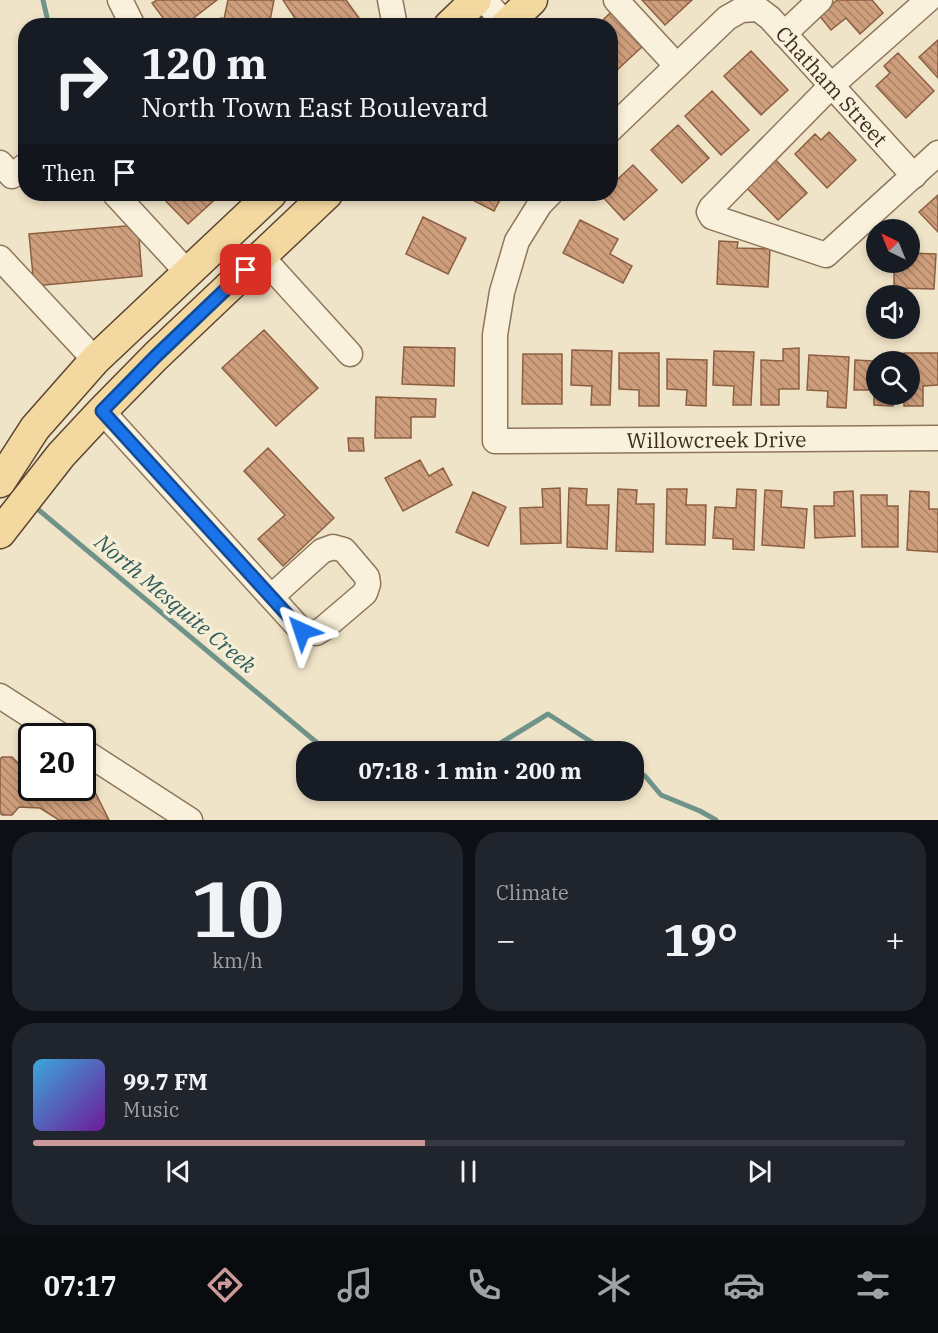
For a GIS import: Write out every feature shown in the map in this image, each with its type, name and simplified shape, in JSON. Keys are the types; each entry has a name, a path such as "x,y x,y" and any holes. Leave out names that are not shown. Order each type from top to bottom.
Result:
{"main road":[{"path":"457,18 476,0"},
{"path":"515,18 532,0"},
{"path":"0,482 35,428 95,360 264,201"},
{"path":"0,533 61,455 102,411 156,356 320,201"}],"street":[{"path":"120,0 129,18"},
{"path":"390,0 393,18"},
{"path":"484,0 501,18"},
{"path":"616,0 677,66"},
{"path":"784,34 820,0"},
{"path":"928,0 832,85 719,199 709,212 712,217 826,255 938,153"},
{"name":"Chatham Street","path":"618,118 727,18 741,10 758,9 770,18 914,176"},
{"path":"122,201 188,272"},
{"name":"Willowcreek Drive","path":"543,201 517,241 502,292 495,334 495,441 938,438"},
{"path":"261,256 350,354"},
{"path":"0,258 95,360"},
{"path":"102,411 271,597"},
{"path":"0,696 43,723"},
{"path":"96,759 190,820"}],"building":[{"path":"157,0 217,0 193,18 163,18 152,3"},
{"path":"228,0 274,0 271,18 224,18"},
{"path":"283,0 346,0 359,18 295,18"},
{"path":"642,0 692,0 665,25"},
{"path":"837,0 872,0 883,13 860,34 846,18 831,30 819,15"},
{"path":"612,11 644,45 618,69 618,18 605,18"},
{"path":"938,40 938,78 919,57"},
{"path":"751,51 788,90 761,115 724,76"},
{"path":"898,53 934,91 906,118 876,86 890,73 884,66"},
{"path":"712,91 749,130 721,155 685,116"},
{"path":"678,125 709,158 682,183 651,150"},
{"path":"829,132 856,160 827,188 795,154 815,134 821,140"},
{"path":"773,157 807,193 778,220 744,185"},
{"path":"633,165 657,190 624,220 607,201 618,201 618,179"},
{"path":"938,195 938,232 919,212"},
{"path":"166,201 213,201 188,224"},
{"path":"475,201 499,201 494,211"},
{"path":"423,217 466,238 448,274 406,254"},
{"path":"580,220 618,239 610,254 632,266 623,283 563,253"},
{"path":"138,225 142,276 34,286 29,234"},
{"path":"719,241 738,242 737,248 770,249 768,287 717,284"},
{"path":"920,253 936,254 934,289 920,289 920,285 894,285 894,273 920,273"},
{"path":"264,330 318,388 276,426 222,368"},
{"path":"404,347 455,348 454,386 402,384"},
{"path":"799,348 799,389 779,389 779,405 761,405 761,360 783,361 783,349"},
{"path":"572,350 612,351 610,405 591,405 592,386 571,385"},
{"path":"714,351 754,352 751,405 733,405 734,386 713,385"},
{"path":"619,353 659,353 659,406 639,406 639,390 619,389"},
{"path":"920,353 938,353 938,385 923,386 923,406 904,406 920,405"},
{"path":"523,354 562,354 562,404 522,404"},
{"path":"809,355 849,357 846,408 827,407 828,391 807,390"},
{"path":"667,359 707,360 706,406 686,405 687,390 667,389"},
{"path":"855,360 866,361 866,390 854,390"},
{"path":"376,397 436,399 435,417 411,417 411,438 375,438"},
{"path":"348,438 363,438 364,451 349,451"},
{"path":"268,448 334,518 283,566 258,539 285,515 244,471"},
{"path":"420,460 429,476 443,468 452,485 403,511 385,478"},
{"path":"560,488 561,543 521,544 520,508 543,507 542,489"},
{"path":"569,488 587,489 586,505 609,505 607,549 567,547"},
{"path":"618,489 637,490 636,504 654,504 653,552 616,551"},
{"path":"667,489 687,489 686,505 706,505 705,545 666,544"},
{"path":"737,489 756,490 754,550 733,549 733,539 713,538 715,507 736,508"},
{"path":"765,490 782,491 781,507 807,509 804,548 762,545"},
{"path":"853,491 855,536 815,538 814,506 834,506 834,492"},
{"path":"910,491 929,492 929,509 938,509 938,552 907,550"},
{"path":"473,492 506,507 488,546 456,532"},
{"path":"861,495 887,495 887,506 898,506 898,547 862,547"},
{"path":"12,757 18,763 18,801 96,801 96,794 109,820 59,820 40,808 19,807 12,815 2,815 0,813 0,759"}],"waterway":[{"path":"43,0 47,18"},
{"name":"North Mesquite Creek","path":"34,506 315,741"},
{"name":"North Mesquite Creek","path":"504,741 548,714 590,741"},
{"name":"North Mesquite Creek","path":"644,775 661,795 716,820"}],"route":[{"path":"246,270 102,411 302,631"}]}
